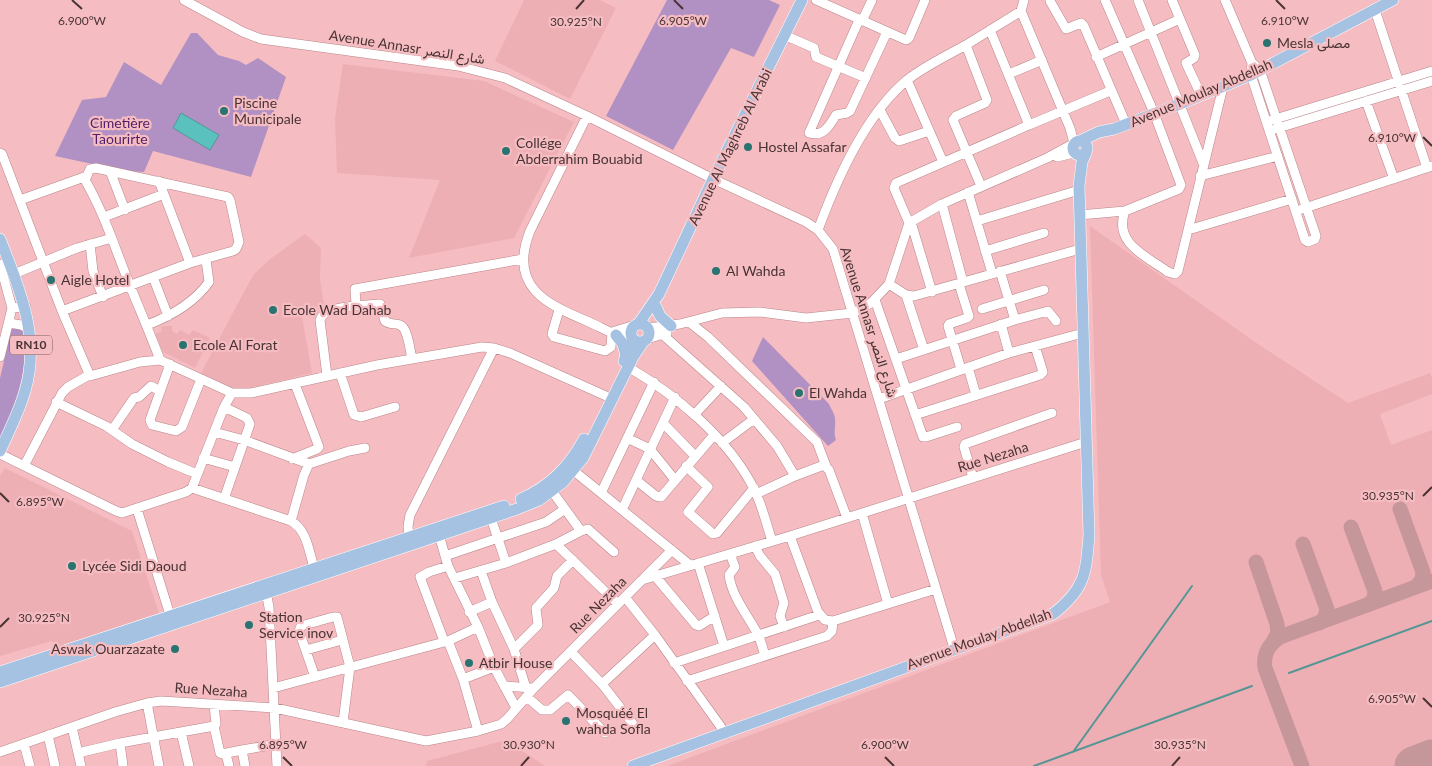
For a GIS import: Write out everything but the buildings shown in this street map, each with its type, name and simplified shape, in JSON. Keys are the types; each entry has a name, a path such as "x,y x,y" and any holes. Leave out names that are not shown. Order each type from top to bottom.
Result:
{"main road":[{"name":"Avenue Al Maghreb Al Arabi","path":"641,333 713,179 802,0"},
{"name":"Avenue Moulay Abdellah","path":"633,766 726,734 954,648 1052,614 1067,603 1080,587 1085,571 1089,535 1079,215 1079,188 1082,162 1079,147 1126,124 1223,87 1254,69 1393,0"},
{"name":"RN10","path":"0,239 26,307 31,353 26,389 0,452"},
{"name":"Avenue Al Maghreb Al Arabi","path":"641,333 656,307 659,294"},
{"path":"656,307 660,316 672,326"},
{"path":"0,672 525,506 552,491 574,471 590,444 641,333"},
{"path":"266,588 314,568 409,537 436,533 541,489 554,479 575,455 627,361 623,344 614,334"},
{"path":"0,682 171,618"}],"street":[{"name":"Avenue Annasr شارع النصر","path":"184,0 243,32 261,39 477,70 514,81 713,179 794,216 818,230 833,249 954,648"},
{"path":"816,0 904,40 908,39 925,0"},
{"path":"838,10 842,0"},
{"path":"872,0 860,20 838,66 809,133 824,132 836,115 848,113 887,32"},
{"path":"614,334 641,333 722,312 760,312 806,318 853,313 875,300 889,284 910,223 942,204 981,186 1047,158 1079,147 1021,12 1024,0"},
{"path":"1052,0 1065,28 1068,29 1083,24 1110,91 1126,124"},
{"path":"1079,215 1125,211 1178,189 1181,185 1154,113 1105,0"},
{"path":"1138,0 1203,163"},
{"path":"1172,0 1195,55 1194,58 1186,63 1201,95"},
{"path":"1225,0 1276,118 1301,210"},
{"path":"1301,210 1430,167 1400,86 1375,10"},
{"path":"818,230 842,172 890,96 907,80 929,65 1021,12"},
{"path":"1096,57 1180,19"},
{"path":"990,30 1030,125"},
{"path":"784,35 814,48 816,57 866,78"},
{"path":"966,45 987,97 985,103 954,118 981,186"},
{"path":"1009,74 1042,60"},
{"path":"1254,69 1266,121 1292,199 1301,210"},
{"path":"1270,131 1366,101 1432,71"},
{"path":"907,80 943,162"},
{"path":"1266,121 1400,86 1432,81"},
{"path":"1125,211 1121,220 1126,240 1172,274 1175,274 1178,271 1223,87"},
{"path":"932,292 910,223 894,188 894,184 1062,110 1110,91"},
{"path":"1366,101 1394,179"},
{"path":"880,110 895,138 899,141 929,131"},
{"path":"587,116 530,231 524,248 523,258 526,274 532,287 559,310 614,334 641,333 663,335 689,322"},
{"path":"0,153 89,375"},
{"path":"1200,176 1278,156"},
{"path":"62,311 103,297 130,284 190,263 233,251 238,246 238,242 229,198 110,171 92,168 88,171 85,180 104,217 130,284 147,326 160,360"},
{"path":"110,171 125,210"},
{"path":"20,200 87,176"},
{"path":"159,181 190,263"},
{"path":"977,221 1079,188"},
{"path":"968,192 985,250 1009,301 1015,320"},
{"path":"104,217 164,194"},
{"path":"1188,230 1292,199"},
{"path":"942,204 969,316 948,325 952,341 976,395"},
{"path":"985,250 1044,233"},
{"path":"14,274 90,244 112,238"},
{"path":"90,244 94,271 103,297"},
{"path":"889,284 906,296 914,296 1080,249"},
{"path":"354,306 357,302 354,290 357,288 523,258"},
{"path":"147,326 178,312 202,292 209,282 206,260"},
{"path":"0,264 12,308 0,357"},
{"path":"153,277 168,316"},
{"path":"982,310 1044,290"},
{"path":"906,296 924,350"},
{"path":"875,300 922,435 924,438 957,427"},
{"path":"327,376 321,315 326,312 354,306 380,304 385,321 388,324 400,324 406,329 412,359"},
{"path":"12,308 26,307"},
{"path":"559,310 552,334 554,337 606,351 610,347 614,334"},
{"path":"896,359 1001,324 1048,311 1056,322"},
{"path":"689,322 708,337 817,442 826,466 830,470 847,518"},
{"path":"9,323 22,325 29,329"},
{"path":"1001,324 1009,353"},
{"path":"879,400 1009,353 1083,333"},
{"path":"663,335 721,386 754,419 777,446 795,476"},
{"path":"915,415 1042,375 1043,372 1034,346"},
{"path":"24,466 56,402 68,387 89,375 92,376 140,362 160,360 232,393 251,393 340,373 474,347 494,348 510,353 606,396"},
{"path":"409,537 410,515 494,348"},
{"path":"627,361 675,397 714,435 741,467 755,491 772,541"},
{"path":"170,364 150,422 152,424 178,430 182,427 201,379"},
{"path":"340,373 354,415 361,417 395,407"},
{"path":"601,493 654,382"},
{"path":"292,459 319,447 295,384"},
{"path":"112,430 134,398 139,397 151,386 160,391"},
{"path":"694,415 721,386"},
{"path":"0,452 24,466 119,512 137,509 186,492 192,488 224,407 232,393"},
{"path":"622,510 675,397"},
{"path":"56,402 112,430 132,444 197,474"},
{"path":"224,407 250,421 224,499"},
{"path":"973,478 964,447 965,444 1052,414"},
{"path":"722,444 754,419"},
{"path":"662,424 694,456"},
{"path":"214,432 244,440 310,464 349,451 365,448"},
{"path":"636,480 659,497 714,435"},
{"path":"627,438 650,449 675,480"},
{"name":"Rue Nezaha","path":"0,752 147,703 172,701 275,708 426,741 478,731 501,724 507,720 529,691 571,652 642,580 790,536 1086,442"},
{"path":"204,458 235,468"},
{"path":"291,521 304,475 310,464"},
{"path":"686,466 708,487 688,512 713,534 717,533 755,491 826,466"},
{"path":"574,471 672,550 694,564 715,616 724,646"},
{"path":"192,488 298,525 304,533 314,568"},
{"path":"552,491 581,531"},
{"path":"137,509 171,618"},
{"path":"445,556 546,522 565,509"},
{"path":"862,513 888,604"},
{"path":"491,518 506,563"},
{"path":"455,578 506,563 556,544 588,529 614,552"},
{"path":"436,533 448,566 478,627 494,667 516,708"},
{"path":"790,536 820,615 826,620 833,621 936,589"},
{"path":"556,544 618,604"},
{"path":"755,546 760,556 775,574 784,603 780,616 784,627"},
{"path":"642,580 672,550"},
{"path":"730,554 735,567 729,575 730,583 735,597 758,635 766,656"},
{"path":"514,650 538,624 536,608 554,588 557,576 573,560"},
{"path":"448,566 420,577 463,679 478,731"},
{"path":"481,571 529,691 542,710 550,710 568,695 605,733"},
{"path":"655,576 696,625 699,626 715,616"},
{"path":"266,588 269,607 277,766"},
{"path":"625,597 655,635 726,734"},
{"path":"469,612 492,602"},
{"path":"674,662 820,615"},
{"path":"315,677 299,631 301,626 334,617 337,618 350,667 343,722"},
{"path":"687,680 828,636 832,631 833,621"},
{"path":"273,688 446,641 478,627"},
{"path":"602,684 655,635"},
{"path":"306,650 342,640"},
{"path":"571,652 602,684 633,724"},
{"path":"463,679 494,667"},
{"path":"504,686 529,691"},
{"path":"147,703 158,766"},
{"path":"214,705 216,724 214,726 220,753 226,754 277,744"},
{"path":"78,753 120,743 214,726"},
{"path":"72,727 81,766"},
{"path":"181,732 189,766"},
{"path":"48,735 55,766"},
{"path":"120,743 123,766"},
{"path":"24,744 30,766"},
{"path":"242,750 245,766"},
{"path":"226,754 229,766"}],"shaded area":[{"path":"524,0 600,0 616,8 570,99 495,61"},
{"path":"343,64 484,81 574,122 514,238 409,258 440,180 337,173 335,118"},
{"path":"1090,226 1258,344 1348,403 1430,373 1432,378 1432,394 1380,414 1391,445 1432,430 1432,766 667,766 1110,602 1101,575"},
{"name":"Ecole Wad Dahab","path":"305,234 321,248 320,279 324,304 302,317 312,373 238,391 201,373 253,275 270,259"},
{"name":"Ecole Al Forat","path":"161,326 172,326 172,331 177,334 180,330 189,335 193,330 210,338 195,368 163,352 155,334 162,331"},
{"name":"Lycée Sidi Daoud","path":"5,468 132,531 159,613 55,648 52,641 0,656 0,476"},
{"path":"506,740 545,766 426,766 427,761"}],"green space":[{"path":"667,0 769,0 780,5 754,57 731,48 673,150 606,116"},
{"name":"Cimetière Taourirte","path":"191,33 197,33 218,55 246,65 258,58 286,77 251,177 153,151 144,172 125,171 55,156 82,100 106,97 124,62 161,85"},
{"path":"12,327 24,328 23,374 0,441 0,378"},
{"name":"El Wahda","path":"763,337 829,404 835,417 836,440 828,446 752,361"}],"water":[{"path":"181,113 219,135 210,150 173,128"}],"waterway":[{"path":"1073,752 1192,586"},
{"path":"1289,673 1432,621"},
{"path":"1034,766 1252,686"}],"taxiway":[{"path":"1400,509 1423,572 1422,580 1416,587"},
{"path":"1351,527 1375,591 1374,599 1368,605"},
{"path":"1303,544 1327,609 1325,617 1320,623"},
{"path":"1256,562 1277,624 1278,633 1273,642"},
{"path":"1302,766 1265,668 1265,658 1269,647 1280,637 1432,581"}],"runway":[{"path":"1414,766 1432,759"}],"place":[{"name":"Mesla مصلى","path":"1267,43"},
{"name":"Piscine Municipale","path":"224,111"},
{"name":"Hostel Assafar","path":"748,147"},
{"name":"Collége Abderrahim Bouabid","path":"506,151"},
{"name":"Al Wahda","path":"716,271"},
{"name":"Aigle Hotel","path":"51,280"},
{"name":"Ecole Wad Dahab","path":"273,310"},
{"name":"Ecole Al Forat","path":"183,345"},
{"name":"El Wahda","path":"799,393"},
{"name":"Lycée Sidi Daoud","path":"72,566"},
{"name":"Station Service inov","path":"249,625"},
{"name":"Aswak Ouarzazate","path":"175,649"},
{"name":"Atbir House","path":"469,663"},
{"name":"Mosquéé El wahda Sofla","path":"566,721"}]}
